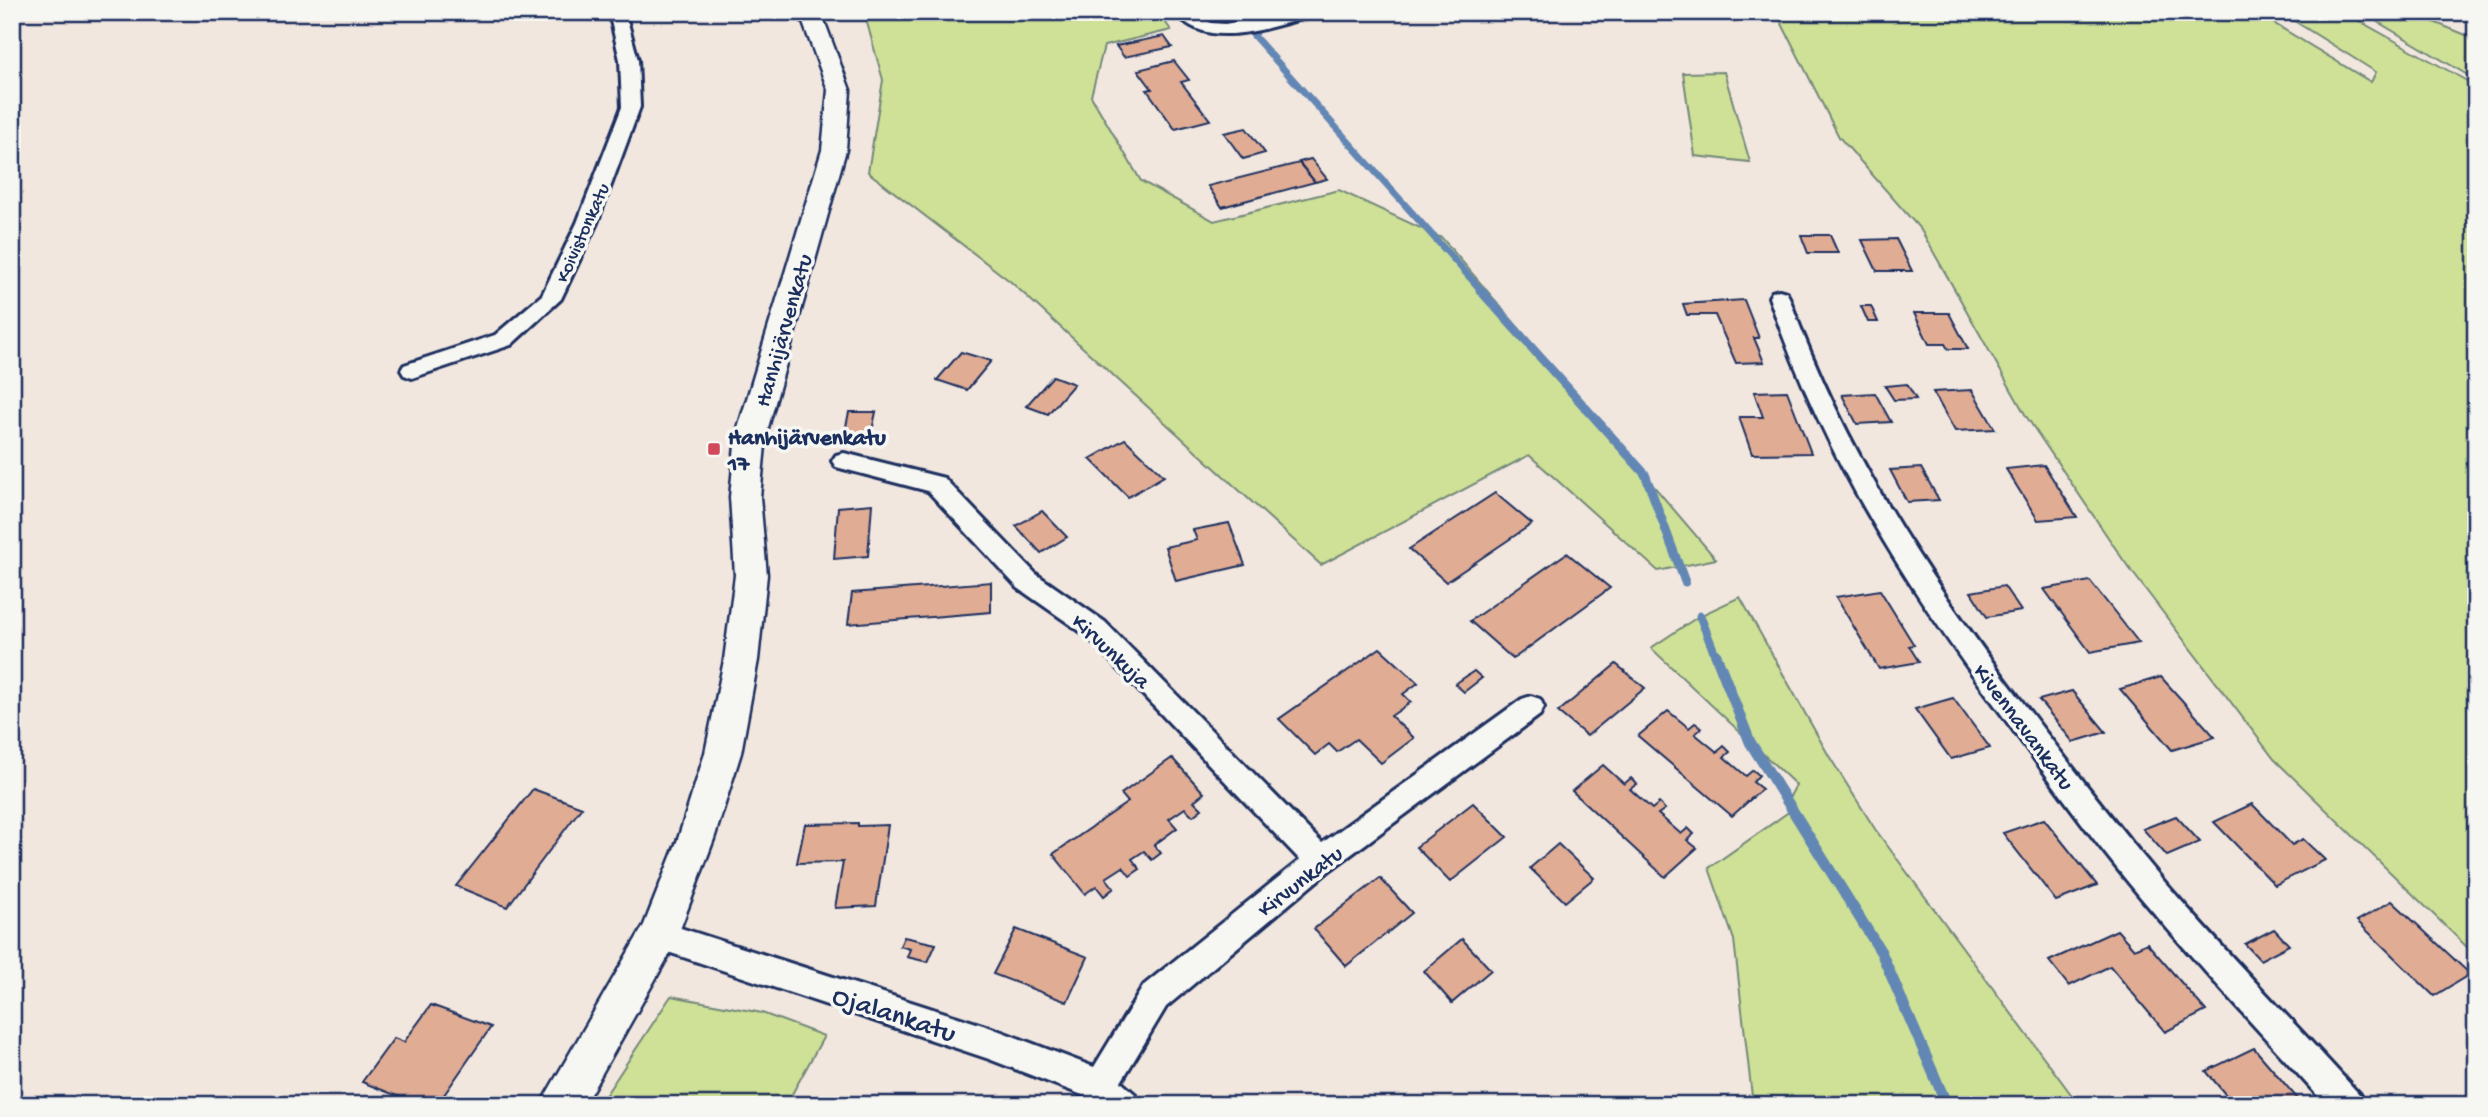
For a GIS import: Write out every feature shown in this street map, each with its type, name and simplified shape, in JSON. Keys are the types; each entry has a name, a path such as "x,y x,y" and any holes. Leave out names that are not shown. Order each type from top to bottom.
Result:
{"street":[{"name":"Koivistonkatu","path":"412,370 503,340 551,299 587,223 631,107 629,60 617,12"},
{"name":"Hanhijärvenkatu","path":"561,1105 659,935 696,839 723,753 741,660 751,575 745,497 751,435 834,150 839,90 810,12"},
{"path":"1183,12 1190,22 1214,30 1246,26 1307,12"},
{"name":"Kivennavankatu","path":"1779,297 1792,339 1837,439 1907,558 1967,650 2115,843 2164,902 2348,1105"},
{"name":"Kirvunkuja","path":"844,461 936,484 1027,581 1096,629 1320,861"},
{"name":"Kirvunkatu","path":"1112,1096 1155,996 1320,861 1531,707"},
{"name":"Ojalankatu","path":"659,935 989,1043 1112,1096"}],"green space":[{"path":"864,12 1158,12 1171,30 1104,46 1091,96 1141,181 1214,221 1339,190 1442,238 1716,559 1658,571 1529,455 1321,565 1011,282 868,172 883,80"},
{"path":"1776,12 2255,12 2371,82 2376,72 2280,12 2343,12 2476,86 2476,956 2274,759 2124,561 2026,416 1921,230 1839,137"},
{"path":"2361,12 2409,12 2476,39 2476,80"},
{"path":"1724,72 1750,162 1695,156 1683,73"},
{"path":"1740,597 1829,756 1875,829 2079,1105 1753,1105 1734,940 1709,868 1790,811 1786,804 1796,785 1651,648 1699,616"},
{"path":"671,996 762,1013 824,1036 786,1105 599,1105"}],"building":[{"path":"1164,36 1172,47 1124,57 1116,46"},
{"path":"1174,61 1189,80 1181,82 1210,120 1175,129 1147,90 1152,89 1138,70"},
{"path":"1246,128 1265,153 1243,159 1224,133"},
{"path":"1311,159 1327,179 1315,182 1299,162"},
{"path":"1299,163 1315,182 1222,207 1208,186"},
{"path":"1801,235 1830,235 1838,253 1808,253"},
{"path":"1896,239 1912,271 1877,271 1862,240"},
{"path":"1744,300 1759,338 1754,338 1764,362 1736,363 1715,315 1687,315 1683,304"},
{"path":"1861,306 1871,306 1878,322 1868,322"},
{"path":"1914,313 1949,313 1968,349 1948,349 1945,344 1929,344"},
{"path":"961,352 991,361 967,390 937,380"},
{"path":"1053,376 1074,384 1048,414 1026,406"},
{"path":"1907,384 1916,399 1894,400 1885,386"},
{"path":"1972,390 1995,429 1955,431 1933,392"},
{"path":"1787,391 1811,453 1752,454 1739,417 1763,417 1754,392"},
{"path":"1875,393 1891,422 1857,424 1842,395"},
{"path":"849,412 876,412 870,440 843,441"},
{"path":"1125,439 1164,476 1128,497 1090,459"},
{"path":"2044,465 2077,517 2038,520 2006,469"},
{"path":"1921,468 1939,500 1907,502 1890,470"},
{"path":"1495,493 1532,524 1446,582 1409,549"},
{"path":"872,504 868,556 834,559 838,507"},
{"path":"1042,511 1067,537 1041,553 1016,526"},
{"path":"1229,523 1245,565 1176,581 1165,547 1197,540 1193,530"},
{"path":"1567,553 1610,588 1513,659 1470,621"},
{"path":"2090,581 2139,643 2090,652 2044,589"},
{"path":"991,582 991,612 848,624 852,593"},
{"path":"2004,586 2021,611 1987,617 1971,592"},
{"path":"1880,590 1914,645 1909,646 1919,662 1879,669 1836,597"},
{"path":"1380,648 1418,683 1403,694 1411,702 1391,716 1414,738 1381,763 1356,739 1337,752 1329,744 1315,755 1279,719"},
{"path":"1616,664 1645,688 1587,736 1558,712"},
{"path":"1474,671 1482,678 1464,692 1455,684"},
{"path":"2161,677 2215,737 2172,750 2120,689"},
{"path":"2072,691 2106,732 2073,742 2039,700"},
{"path":"1953,698 1990,748 1951,759 1915,709"},
{"path":"1668,711 1689,728 1695,723 1702,728 1695,734 1717,752 1724,746 1730,752 1724,757 1746,776 1753,770 1759,775 1753,782 1762,789 1732,816 1638,736"},
{"path":"1172,758 1204,793 1194,801 1202,809 1193,816 1185,808 1169,819 1177,828 1154,845 1161,853 1152,860 1144,851 1132,859 1140,869 1130,876 1123,867 1106,878 1114,888 1104,896 1096,886 1085,894 1053,854 1128,802 1121,794"},
{"path":"1603,765 1624,784 1631,778 1637,784 1630,789 1652,809 1659,803 1665,809 1658,814 1681,834 1688,828 1694,834 1687,840 1697,848 1665,877 1572,791"},
{"path":"533,789 582,807 507,907 456,886"},
{"path":"1473,803 1507,837 1450,882 1416,847"},
{"path":"2252,804 2292,845 2303,839 2325,860 2275,885 2214,822"},
{"path":"2176,816 2200,842 2167,856 2143,829"},
{"path":"2044,819 2097,885 2056,901 2003,833"},
{"path":"858,823 858,826 888,825 876,906 835,908 843,862 797,863 805,824"},
{"path":"1558,844 1594,878 1565,902 1530,868"},
{"path":"1380,878 1412,913 1346,966 1314,929"},
{"path":"2392,901 2470,974 2434,996 2357,921"},
{"path":"1016,929 1088,957 1067,1002 993,974"},
{"path":"2274,929 2289,945 2260,960 2245,944"},
{"path":"2117,930 2134,949 2147,943 2206,1011 2165,1032 2110,966 2069,986 2049,961"},
{"path":"904,937 936,944 928,962 907,957 910,949 900,946"},
{"path":"1462,939 1491,970 1452,1003 1424,971"},
{"path":"431,1005 491,1027 437,1105 420,1105 362,1082 394,1038 404,1042"},
{"path":"2254,1048 2303,1105 2234,1105 2206,1071"}],"waterway":[{"path":"1256,33 1254,36 1482,291"},
{"path":"1480,290 1645,474 1685,582"},
{"path":"1700,616 1716,657"},
{"path":"1716,655 1750,742 1881,952 1947,1105"}],"place":[{"name":"Hanhijärvenkatu 17","path":"714,449"}]}
